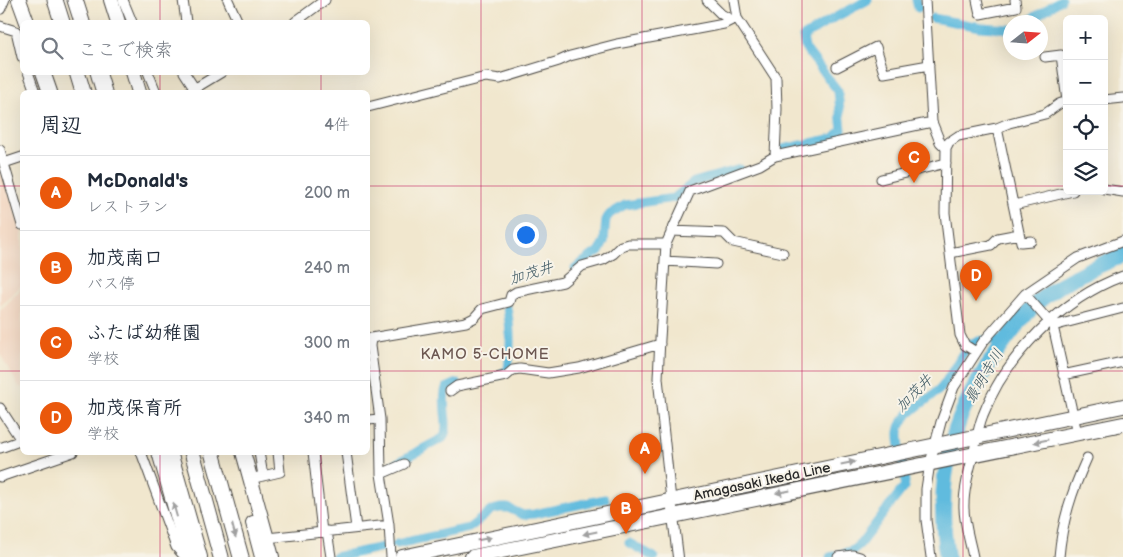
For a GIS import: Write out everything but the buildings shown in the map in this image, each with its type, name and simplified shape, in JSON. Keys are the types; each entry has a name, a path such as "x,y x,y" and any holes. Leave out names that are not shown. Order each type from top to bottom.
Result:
{"highway":[{"path":"55,0 61,20"},
{"path":"75,0 81,20"},
{"path":"78,75 82,90"},
{"path":"99,75 103,90"},
{"path":"193,455 221,557"},
{"path":"213,455 241,557"}],"main road":[{"path":"20,0 26,20"},
{"path":"111,0 117,20"},
{"path":"45,75 49,90"},
{"path":"134,75 138,90"},
{"name":"Amagasaki Ikeda Line","path":"402,557 1123,406"},
{"name":"Amagasaki Ikeda Line","path":"472,557 1123,424"},
{"path":"160,455 187,557"},
{"path":"171,455 200,557"},
{"path":"235,455 262,557"},
{"path":"245,455 257,478 272,557"}],"street":[{"path":"0,9 4,0"},
{"path":"123,0 131,20"},
{"path":"183,0 186,20"},
{"path":"228,0 237,20"},
{"path":"298,20 325,0"},
{"path":"707,0 721,14 734,19 776,78 775,156"},
{"path":"734,0 734,19"},
{"path":"926,0 932,122 940,142 946,148"},
{"path":"977,0 980,14 1016,7 1015,0"},
{"path":"370,107 486,77 500,79 559,62 570,56 617,44 724,24 734,19"},
{"path":"0,26 16,31 20,48"},
{"path":"837,67 876,47 884,73 929,65"},
{"path":"1048,57 1061,55 1063,70"},
{"path":"29,75 34,90"},
{"path":"149,75 155,90"},
{"path":"185,75 192,90"},
{"path":"194,90 217,75"},
{"path":"1108,100 1123,98"},
{"path":"976,352 965,345 960,335 945,213 946,148 949,142 958,136 997,128 1045,114 1063,102"},
{"path":"678,557 658,378 666,244 690,191 760,165 775,156 932,122"},
{"path":"997,128 1021,242 1031,240"},
{"path":"0,150 20,217"},
{"path":"4,163 20,158"},
{"path":"881,179 946,163"},
{"path":"13,191 20,189"},
{"path":"1108,190 1123,192"},
{"path":"1014,205 1063,193"},
{"path":"671,231 724,233 733,242 783,253"},
{"path":"950,253 991,245 998,238 1019,234"},
{"path":"931,557 926,520 926,488 941,422 954,387 983,342 1025,294 1078,258 1123,241"},
{"path":"391,557 390,525 381,474 380,419 372,391 371,338 466,322 474,318 482,309 509,302 510,295 516,292 563,282 582,266 603,260 621,246 628,244 666,244"},
{"path":"665,261 716,264"},
{"path":"973,557 964,506 971,455 982,415 1005,371 1051,323 1081,297 1111,280 1123,276"},
{"path":"1025,294 1051,323 1077,433"},
{"path":"1051,323 1123,308"},
{"path":"450,391 457,386 506,376 514,370 520,369 548,373 579,368 660,344"},
{"path":"1064,375 1123,362"},
{"path":"2,414 20,437"},
{"path":"370,420 380,419"},
{"path":"0,448 20,441"},
{"path":"0,476 64,455"},
{"path":"143,455 176,547 187,557"},
{"path":"259,455 257,478 280,472 278,455"},
{"path":"313,455 324,531 331,557"},
{"path":"346,455 356,528"},
{"path":"1059,557 1064,522 1073,490 1087,458"},
{"path":"381,474 404,464"},
{"path":"267,538 390,525"},
{"path":"838,557 853,555 860,557"}],"shaded area":[{"path":"0,166 20,227 20,287 0,306"},
{"path":"20,290 20,388 0,354 0,311"}],"waterway":[{"name":"加茂井","path":"783,149 834,138 842,130 838,91 805,48 803,37 868,0"},
{"name":"加茂井","path":"916,0 918,8"},
{"name":"加茂井","path":"1038,15 1061,0"},
{"name":"加茂井","path":"933,18 981,27 1003,29"},
{"name":"加茂井","path":"575,268 600,250 604,242 606,219 610,214 625,205 674,198 694,182 740,169"},
{"name":"最明寺川","path":"947,557 943,498 946,471 951,444 971,393 1020,321 1040,300 1069,280 1123,255"},
{"name":"加茂井","path":"499,375 508,370 509,362 510,331 507,308"},
{"name":"加茂井","path":"830,557 853,550 860,544 904,487 899,432 905,419 941,388 964,351 971,344 987,340 1004,341"},
{"name":"加茂井","path":"387,468 443,438 446,427 444,395 446,388 457,383"},
{"name":"加茂井","path":"397,544 469,528 492,510 500,508 508,508 523,515 605,499"},
{"name":"加茂井","path":"629,543 654,557"},
{"name":"加茂井","path":"335,557 388,546"}],"place":[{"name":"ふたば幼稚園","path":"914,183"},
{"name":"加茂保育所","path":"976,301"},
{"name":"McDonald's","path":"645,474"},
{"name":"加茂南口","path":"626,534"}],"district":[{"name":"KAMO 5-CHOME","path":"485,354"}]}
